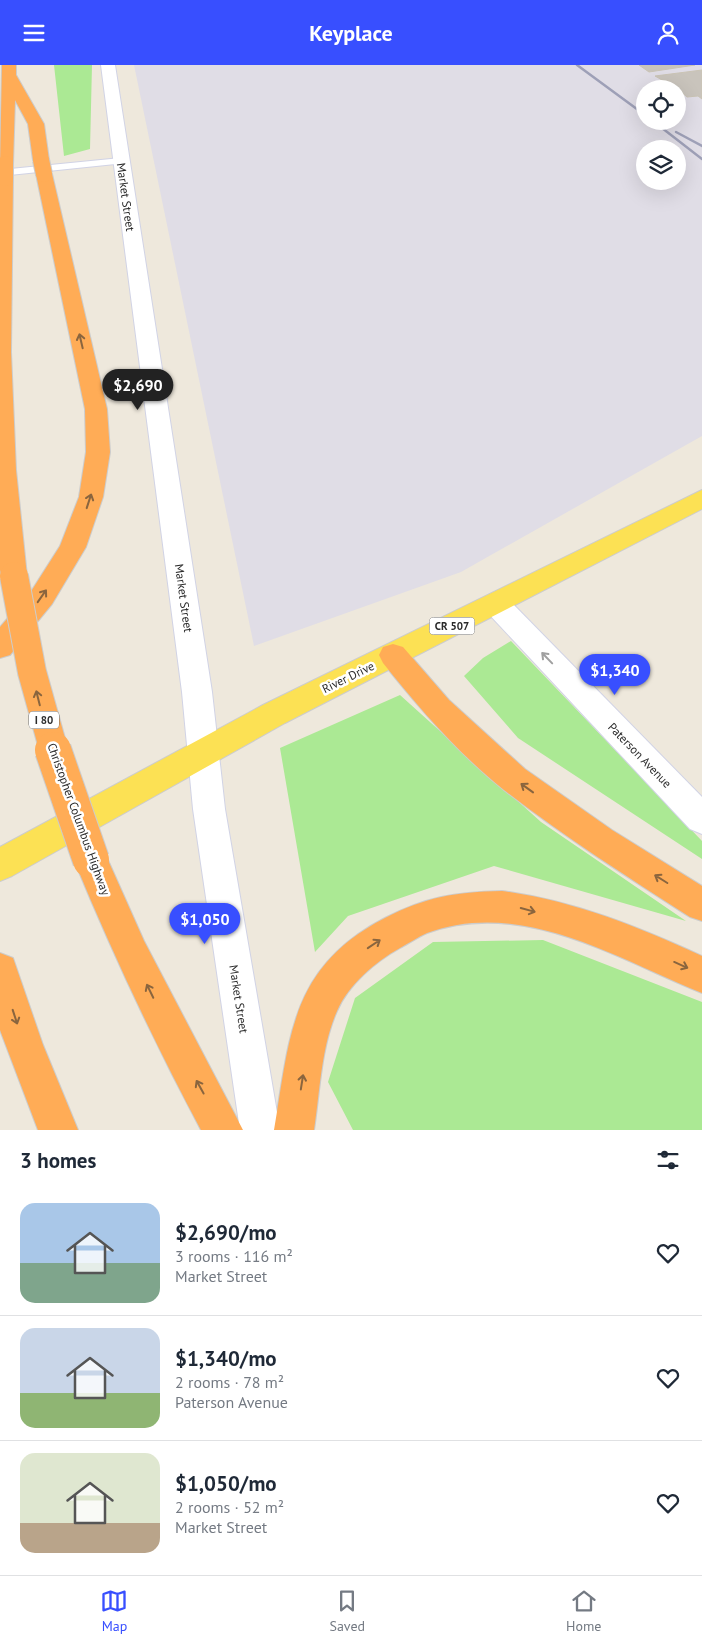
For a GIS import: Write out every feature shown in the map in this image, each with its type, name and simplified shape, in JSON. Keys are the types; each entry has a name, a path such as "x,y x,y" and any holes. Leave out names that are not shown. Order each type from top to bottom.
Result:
{"highway":[{"path":"0,647 42,597 72,547 91,497 98,452 96,409 42,167 36,124 9,71"},
{"name":"Christopher Columbus Highway","path":"9,71 3,171 0,352 4,470 14,576 24,636 39,702 62,777 92,860 131,953 171,1034 223,1130"},
{"path":"393,655 438,709 514,779 600,841 702,905"},
{"path":"294,1130 306,1054 315,1021 327,990 344,968 365,950 413,920 479,905 520,907 594,929 702,975"},
{"path":"0,971 24,1045 58,1130"}],"main road":[{"name":"Market Street","path":"108,65 197,692 208,809 260,1130"},
{"name":"River Drive","path":"0,865 274,714 496,604 702,498"},
{"name":"Paterson Avenue","path":"496,604 702,819"}],"lane":[{"path":"3,171 121,161"}],"shaded area":[{"path":"134,65 702,65 702,436 461,572 254,646"}],"green space":[{"path":"54,65 92,65 90,149 64,156"},
{"path":"511,641 702,841 702,859 518,738 464,676 483,658"},
{"path":"400,695 541,822 686,921 494,866 348,916 315,952 280,748"},
{"path":"543,940 702,1002 702,1130 353,1130 328,1082 355,998 433,942"}],"building":[{"path":"639,65 695,65 649,72"},
{"path":"702,70 702,99 698,96 686,96 686,80 662,80 655,76"}],"railway":[{"path":"577,65 636,108"},
{"path":"665,130 702,159"},
{"path":"676,132 702,146"}]}
